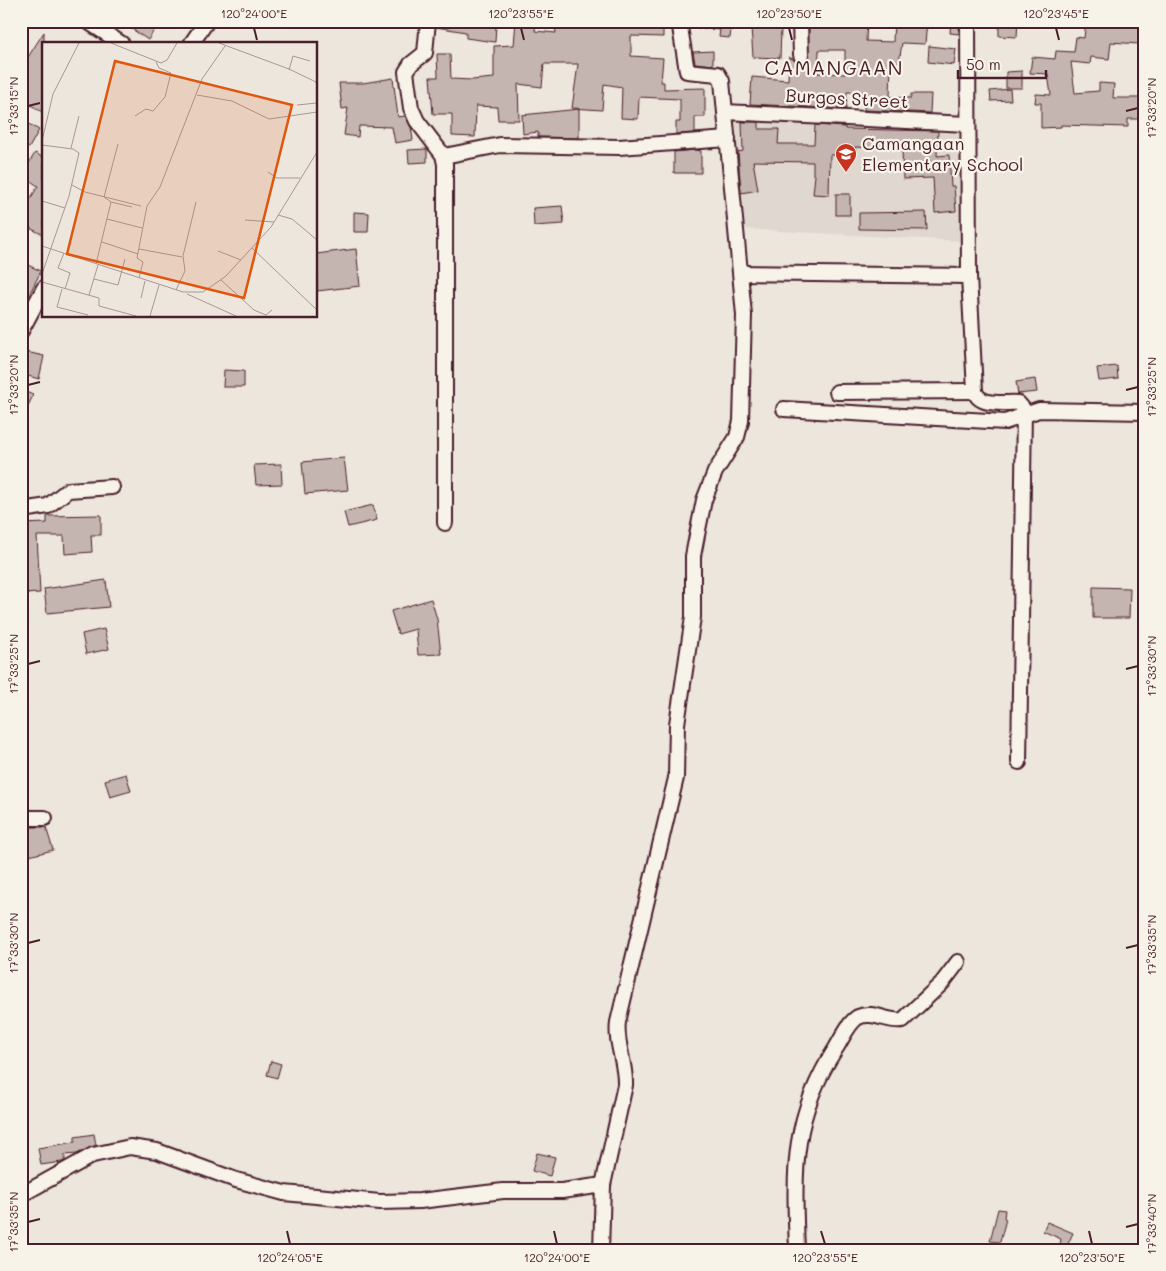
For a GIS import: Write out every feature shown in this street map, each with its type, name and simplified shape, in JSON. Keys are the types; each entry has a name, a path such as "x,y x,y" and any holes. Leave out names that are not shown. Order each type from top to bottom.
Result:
{"street":[{"path":"87,21 119,42"},
{"path":"192,42 207,21"},
{"path":"428,21 425,53 411,64 405,77 413,115 444,156 445,523"},
{"path":"601,1250 603,1184 625,1084 625,1072 618,1040 618,1022 676,778 677,724 692,617 693,556 704,500 715,472 736,437 741,422 744,315 726,112 721,76 716,74 692,74 686,69 679,21"},
{"path":"800,21 801,55"},
{"path":"968,21 967,124 970,276 975,391 982,402 1020,403 1023,407 1024,416 1019,762"},
{"name":"Burgos Street","path":"726,112 967,124"},
{"path":"444,156 500,146 619,147 728,139"},
{"path":"741,273 970,276"},
{"path":"23,324 42,291"},
{"path":"837,392 975,391"},
{"path":"784,409 1005,422 1039,410 1145,412"},
{"path":"21,510 48,506 68,490 112,487"},
{"path":"21,818 45,818"},
{"path":"797,1250 795,1185 801,1128 807,1104 829,1058 855,1020 869,1015 903,1020 942,983 958,962"},
{"path":"21,1195 93,1155 130,1147 157,1151 236,1180 284,1193 380,1202 420,1201 503,1191 562,1191 603,1184"}],"shaded area":[{"name":"Camangaan Elementary School","path":"728,114 959,128 961,241 744,229 735,186"}],"building":[{"path":"120,21 160,21 148,40"},
{"path":"437,21 477,21 477,24 496,24 495,42 466,38 466,32 436,27"},
{"path":"516,21 536,21 535,31 556,33 554,21 637,21 637,25 663,26 663,37 631,36 631,56 663,58 661,82 664,82 664,89 705,88 705,117 695,117 695,133 676,134 676,122 680,122 680,99 639,97 638,119 621,118 622,87 604,84 602,110 572,108 578,64 544,64 542,87 518,84 519,120 498,120 497,107 476,106 475,137 452,136 452,114 433,114 430,77 438,77 437,54 450,54 451,79 494,78 494,46 514,45"},
{"path":"698,21 732,21 730,38 719,37 720,30 698,28"},
{"path":"846,21 867,21 866,41 893,42 894,21 927,21 925,44 902,43 899,63 891,62 890,97 911,98 911,94 931,94 930,113 864,110 864,92 847,92 846,109 750,104 752,77 788,80 789,57 801,64 808,60 809,26 846,27","holes":["819,50 845,50 845,74 818,73"]},
{"path":"951,21 959,21 959,34 950,33"},
{"path":"999,21 1018,21 1017,37 999,36"},
{"path":"1086,21 1145,21 1145,37 1139,36 1139,44 1111,42 1109,59 1091,57 1090,64 1071,62 1075,93 1099,91 1099,83 1114,84 1113,98 1145,98 1145,119 1128,119 1128,127 1061,125 1061,127 1041,128 1041,103 1035,103 1036,94 1051,95 1048,74 1030,73 1032,57 1055,59 1056,51 1074,52 1076,37 1084,38"},
{"path":"751,27 781,28 780,58 753,57"},
{"path":"44,32 44,42 42,42 42,112 21,99 21,68"},
{"path":"929,46 956,49 954,65 928,62"},
{"path":"713,51 713,65 695,63 693,52"},
{"path":"1022,71 1022,88 1006,88 1006,72"},
{"path":"393,78 398,117 405,116 411,127 413,140 395,143 392,127 359,126 358,137 344,135 348,108 342,109 339,83 363,83"},
{"path":"1010,89 1011,100 991,101 990,91"},
{"path":"579,109 579,138 538,137 538,132 523,134 522,115"},
{"path":"742,122 759,122 759,129 779,129 778,144 814,144 815,125 845,127 845,129 938,131 937,156 949,155 951,186 954,186 956,211 935,213 933,178 903,179 902,149 855,147 855,154 830,155 829,195 813,194 815,175 813,175 813,162 753,161 758,190 741,193 738,152 743,151"},
{"path":"27,123 39,130 29,148 21,143 21,133"},
{"path":"427,149 427,162 409,163 408,150"},
{"path":"701,151 701,173 674,173 674,152"},
{"path":"35,153 42,157 42,234 21,224 21,215 38,186 22,175"},
{"path":"836,194 850,194 850,215 836,215"},
{"path":"562,206 564,224 534,226 533,208"},
{"path":"354,212 369,213 368,232 354,232"},
{"path":"926,212 927,230 859,229 859,213"},
{"path":"356,249 360,286 318,291 318,254"},
{"path":"21,262 41,271 21,311"},
{"path":"26,352 44,356 39,379 21,374"},
{"path":"1117,366 1118,379 1099,381 1097,368"},
{"path":"224,370 244,371 244,387 223,387"},
{"path":"1035,379 1037,392 1018,394 1016,382"},
{"path":"21,390 33,395 21,422"},
{"path":"344,458 348,490 305,494 302,462"},
{"path":"281,464 282,484 256,485 254,465"},
{"path":"373,505 377,520 348,527 344,512"},
{"path":"101,515 101,535 91,535 92,552 65,554 64,536 37,536 40,593 22,594 21,524 47,523 47,516"},
{"path":"106,580 109,607 47,613 44,589"},
{"path":"1093,587 1130,588 1129,618 1093,618"},
{"path":"431,599 437,619 441,654 418,655 416,629 398,634 391,611"},
{"path":"104,629 109,649 86,654 82,634"},
{"path":"126,774 131,791 110,797 105,780"},
{"path":"32,827 46,827 53,850 21,858 21,830"},
{"path":"271,1061 281,1064 277,1078 267,1075"},
{"path":"94,1134 96,1145 77,1154 65,1155 65,1160 62,1162 41,1165 38,1148 75,1142 75,1137"},
{"path":"537,1153 555,1157 550,1176 532,1171"},
{"path":"998,1209 1005,1210 1004,1218 1006,1219 1000,1242 990,1241"},
{"path":"1047,1222 1073,1233 1065,1250 1059,1250 1061,1239 1043,1231"}],"place":[{"name":"Camangaan Elementary School","path":"846,173"}],"district":[{"name":"CAMANGAAN","path":"834,68"}]}
